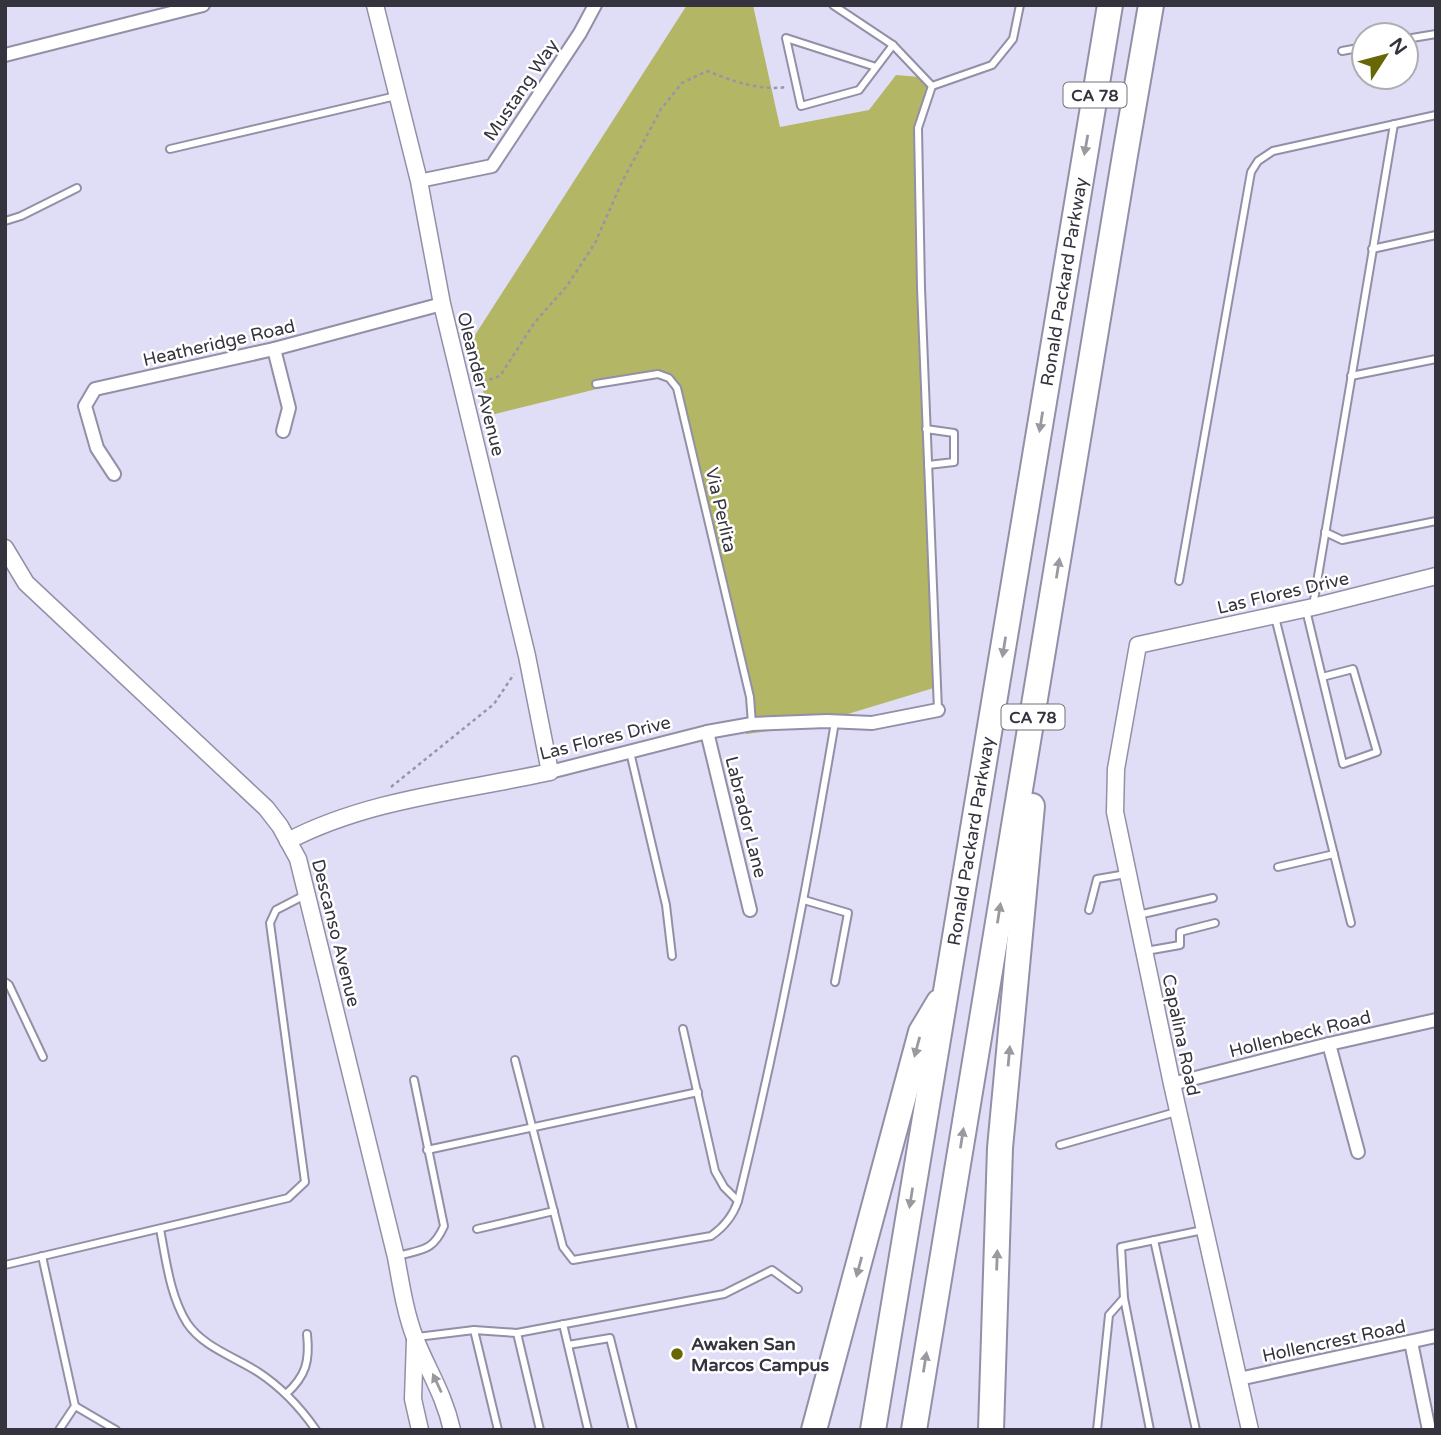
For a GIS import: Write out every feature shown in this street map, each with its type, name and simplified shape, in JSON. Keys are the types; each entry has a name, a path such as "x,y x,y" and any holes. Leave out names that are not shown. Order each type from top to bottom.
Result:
{"highway":[{"name":"Ronald Packard Parkway","path":"873,1430 1110,5"},
{"name":"CA 78","path":"914,1430 1151,5"},
{"path":"991,1430 1000,1148 1049,622"},
{"path":"814,1430 921,1032 948,986"}],"street":[{"path":"5,55 203,5"},
{"name":"Oleander Avenue","path":"375,5 419,181 442,303 527,656 550,772"},
{"name":"Mustang Way","path":"419,181 492,166 580,33 595,5"},
{"name":"Heatheridge Road","path":"114,474 97,448 85,407 95,389 274,349 442,303"},
{"path":"274,349 289,408 284,431"},
{"name":"Descanso Avenue","path":"5,548 26,583 266,808 298,859 396,1257 404,1300 415,1337 446,1404 452,1430"},
{"name":"Las Flores Drive","path":"1138,645 1310,608 1436,576"},
{"name":"Capalina Road","path":"1138,645 1116,769 1115,812 1172,1084 1250,1430"},
{"name":"Las Flores Drive","path":"288,841 334,821 366,811 550,772 707,732 752,724 872,723 938,710"},
{"name":"Labrador Lane","path":"707,732 750,910"},
{"name":"Hollenbeck Road","path":"1172,1084 1436,1020"},
{"path":"1329,1044 1358,1152"},
{"name":"Hollencrest Road","path":"1238,1379 1436,1336"},
{"path":"415,1337 413,1399 420,1430"},
{"path":"1411,1342 1429,1430"}],"lane":[{"path":"832,5 892,44 932,86"},
{"path":"932,86 992,65 1013,39 1020,5"},
{"path":"876,67 786,38 801,106 859,90 876,67 892,44"},
{"path":"1342,51 1350,50"},
{"path":"932,86 918,128 926,429 938,710"},
{"path":"170,149 398,96"},
{"path":"1179,581 1251,172 1258,160 1273,151 1436,115"},
{"path":"1322,677 1353,669 1377,752 1343,764 1322,677 1310,608 1394,124"},
{"path":"5,221 21,216 77,188"},
{"path":"1372,249 1436,235"},
{"path":"1351,376 1436,359"},
{"name":"Via Perlita","path":"596,384 658,374 669,378 677,388 750,697 752,724"},
{"path":"926,429 954,433 954,462 928,465"},
{"path":"1325,532 1342,540 1436,521"},
{"path":"1274,615 1352,923"},
{"path":"515,1060 563,1247 573,1260 711,1236 722,1228 735,1211 767,1080 804,900 835,722"},
{"path":"630,752 666,905 672,956"},
{"path":"1278,867 1334,854"},
{"path":"1089,910 1097,878 1128,873"},
{"path":"5,1265 288,1198 305,1182 270,923 276,910 307,894"},
{"path":"1136,915 1213,898"},
{"path":"804,900 848,913 835,982"},
{"path":"1144,951 1180,945 1180,932 1215,923"},
{"path":"5,982 9,985 43,1057"},
{"path":"683,1029 715,1171 723,1187 738,1201"},
{"path":"396,1257 429,1248 438,1241 444,1226 414,1080"},
{"path":"427,1150 698,1092"},
{"path":"1060,1146 1178,1111"},
{"path":"477,1229 554,1211"},
{"path":"160,1229 174,1295 188,1324 205,1341 259,1373 286,1394 316,1430"},
{"path":"1150,1430 1124,1298 1121,1247 1205,1229"},
{"path":"1154,1240 1196,1430"},
{"path":"42,1256 75,1406 59,1430"},
{"path":"415,1337 474,1330 517,1333 724,1294 772,1270 798,1289"},
{"path":"1097,1430 1109,1315 1124,1298"},
{"path":"563,1324 588,1430"},
{"path":"474,1330 498,1430"},
{"path":"517,1333 540,1430"},
{"path":"286,1394 300,1381 309,1354 307,1334"},
{"path":"568,1345 610,1338 633,1430"},
{"path":"75,1406 116,1430"}],"path":[{"path":"462,389 499,376 535,323 567,286 595,243 622,182 661,109 682,83 707,71 729,80 770,89 796,85"},
{"path":"391,787 494,704 527,656"}],"green space":[{"path":"687,5 753,5 780,127 869,110 896,75 931,78 918,128 937,687 808,726 746,734 750,697 677,388 658,374 491,415 468,346"}],"place":[{"name":"Awaken San Marcos Campus","path":"677,1354"}]}
